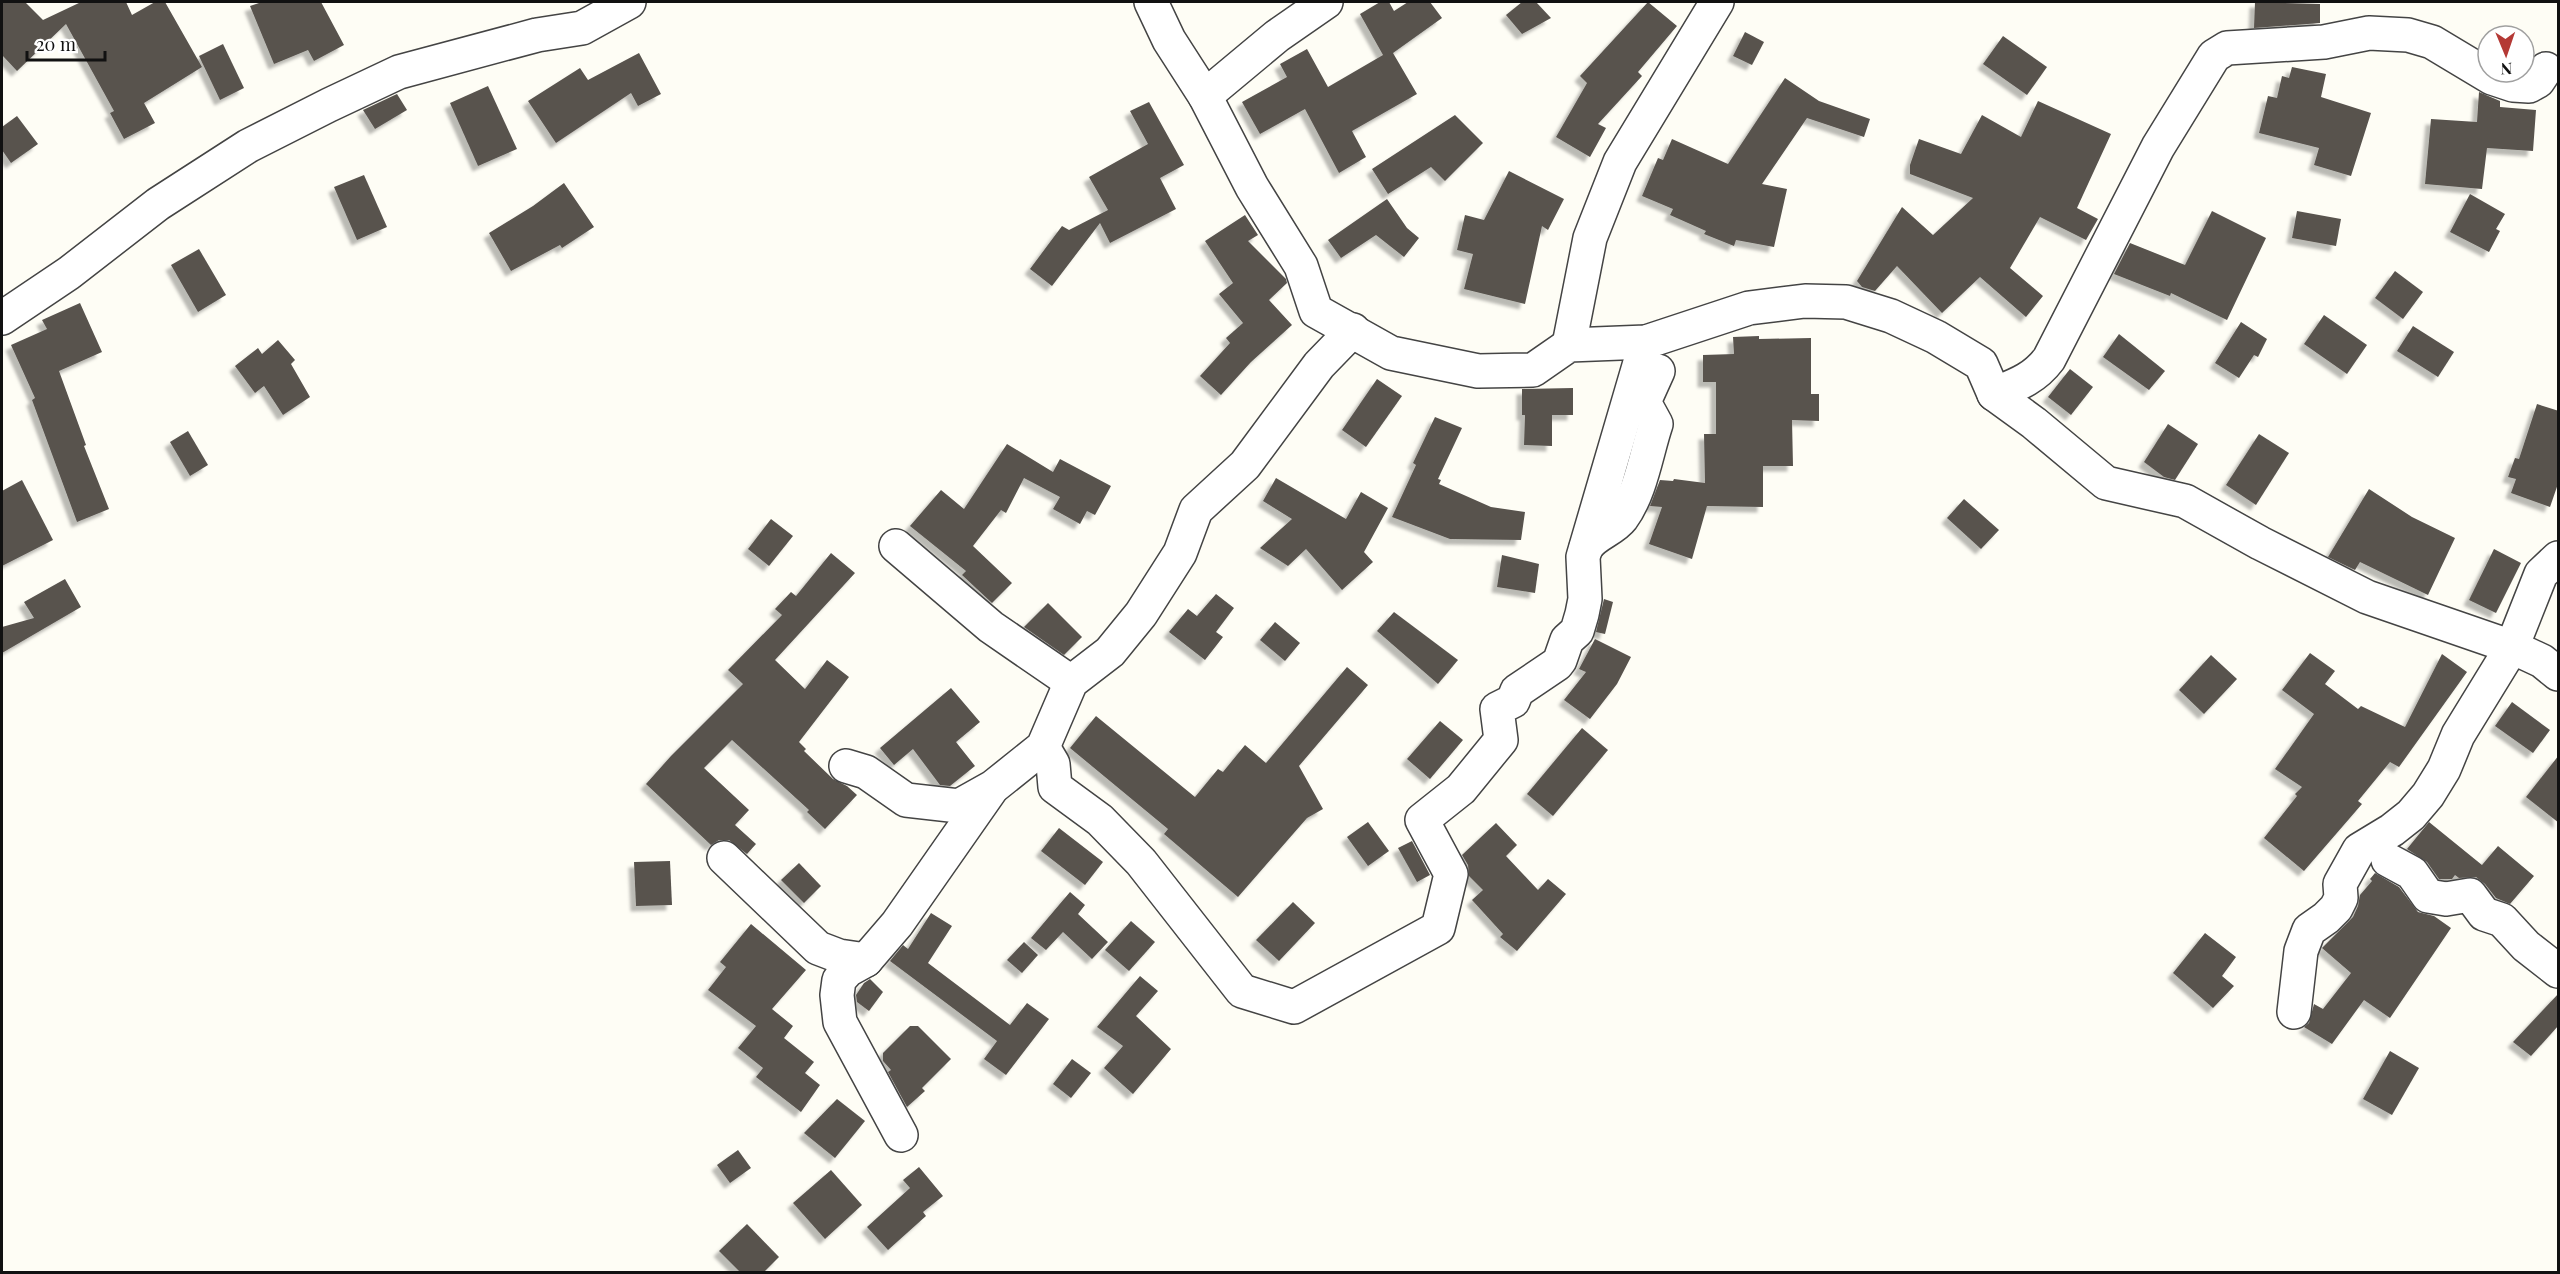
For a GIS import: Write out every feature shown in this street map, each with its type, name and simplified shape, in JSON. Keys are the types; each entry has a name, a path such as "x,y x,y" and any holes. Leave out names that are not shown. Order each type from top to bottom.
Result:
{"street":[{"path":"2,318 69,273 158,204 248,146 319,110 399,72 537,35 582,28 629,2"},
{"path":"1151,2 1169,40 1205,96 1252,187 1301,266 1316,311 1391,353 1478,371 1533,370 1569,345 1661,338 1749,308 1805,301 1846,303 1909,324 1981,364 1994,394 2034,423 2106,483 2185,501 2260,543 2367,597 2512,647 2542,661 2559,674"},
{"path":"1205,96 1277,36 1326,2"},
{"path":"1569,345 1590,238 1620,162 1717,2"},
{"path":"1994,394 2039,373 2049,359 2086,284 2086,241 2101,222 2099,213 2110,196 2155,153 2214,56 2227,48 2324,42 2369,33 2408,35 2432,42 2492,78 2513,85 2529,86 2538,81 2546,69"},
{"path":"846,766 866,772 906,800 959,806 993,788 1043,747 1071,682 1110,652 1141,614 1180,553 1196,510 1245,465 1319,365 1353,330"},
{"path":"1043,747 1053,764 1055,787 1100,820 1141,862 1242,991 1294,1007 1438,928 1451,874 1422,820 1461,789 1501,740 1497,709 1513,701 1517,691 1560,660 1567,640 1577,631 1585,599 1583,556 1661,338"},
{"path":"896,546 991,627 1071,682"},
{"path":"2294,1012 2301,951 2309,930 2336,908 2341,898 2340,884 2359,850 2397,835 2428,795 2444,769 2458,735 2512,647 2541,574 2559,558"},
{"path":"901,1135 840,1022 837,994 839,980 848,970 866,960 897,924 993,788"},
{"path":"2397,835 2412,873 2428,896 2446,898 2470,895 2484,914 2502,920 2526,946 2559,971"},
{"path":"724,858 818,948 839,956 866,960"}],"building":[{"path":"2,2 25,2 43,20 81,2 126,2 132,15 155,2 165,2 202,67 144,103 155,123 124,139 110,113 114,111 66,24 17,71 2,55"},
{"path":"262,2 321,2 344,45 314,61 308,50 274,64 250,6"},
{"path":"1380,2 1389,2 1394,11 1408,2 1430,2 1442,18 1393,53 1417,94 1352,131 1366,157 1339,173 1305,109 1260,134 1242,102 1287,77 1280,64 1307,49 1328,87 1383,55 1360,14"},
{"path":"1522,2 1536,2 1551,18 1522,34 1506,15"},
{"path":"1648,2 1677,26 1638,72 1642,76 1598,124 1606,128 1590,157 1556,137 1587,83 1580,76"},
{"path":"2255,2 2320,4 2320,23 2254,28"},
{"path":"1745,32 1764,42 1752,65 1733,56"},
{"path":"2003,36 2047,67 2027,95 1983,64"},
{"path":"223,44 244,88 220,100 199,56"},
{"path":"639,53 661,94 638,106 631,93 556,143 528,101 580,68 588,80"},
{"path":"2292,67 2326,74 2321,97 2371,113 2351,176 2314,165 2319,148 2259,133 2268,96 2277,98 2282,76 2289,78"},
{"path":"1785,78 1819,101 1870,119 1864,137 1807,118 1762,184 1787,189 1774,247 1736,240 1734,246 1704,234 1706,231 1670,215 1673,209 1642,196 1658,158 1663,160 1672,139 1728,164"},
{"path":"488,86 517,149 478,166 450,103"},
{"path":"2479,92 2500,101 2500,107 2536,110 2533,151 2487,148 2482,189 2425,184 2431,119 2477,122"},
{"path":"397,94 407,110 375,129 363,110"},
{"path":"2038,101 2111,134 2077,208 2098,219 2086,240 2040,217 2010,268 2043,296 2026,317 1980,277 1942,313 1897,266 1875,291 1862,287 1857,281 1902,207 1933,235 1973,198 1910,174 1910,165 1919,139 1961,154 1982,115 2021,137"},
{"path":"1149,102 1184,165 1160,178 1176,209 1110,243 1100,223 1052,286 1030,269 1062,226 1069,230 1108,210 1089,177 1148,144 1130,111"},
{"path":"1455,115 1483,143 1445,181 1431,167 1388,194 1372,169"},
{"path":"17,116 38,144 11,163 2,150 2,127"},
{"path":"1509,171 1564,199 1548,230 1542,226 1525,304 1464,289 1473,254 1457,250 1465,215 1484,220"},
{"path":"364,175 387,227 357,240 334,187"},
{"path":"564,183 594,227 562,248 560,245 511,271 489,233 533,206"},
{"path":"2470,194 2505,214 2496,229 2500,231 2489,252 2450,232"},
{"path":"1387,199 1407,228 1419,238 1404,257 1376,235 1341,258 1328,240"},
{"path":"2212,211 2266,238 2227,320 2171,293 2170,296 2114,274 2130,243 2185,265"},
{"path":"2297,211 2341,219 2336,246 2292,238"},
{"path":"1245,215 1258,235 1248,241 1286,279 1287,283 1269,300 1292,325 1251,362 1221,395 1200,376 1230,343 1226,338 1243,323 1219,294 1233,283 1205,241"},
{"path":"199,249 226,295 198,312 171,265"},
{"path":"2395,271 2423,292 2403,319 2375,298"},
{"path":"80,303 102,352 59,371 86,445 84,446 109,509 77,522 32,400 35,398 11,345 47,329 42,320"},
{"path":"2324,315 2367,345 2347,374 2304,344"},
{"path":"2241,322 2267,339 2258,357 2254,355 2239,378 2215,363"},
{"path":"2413,326 2454,352 2438,377 2397,351"},
{"path":"2119,334 2165,371 2149,390 2103,357"},
{"path":"1759,336 1759,339 1811,338 1811,394 1819,394 1819,421 1792,420 1793,466 1763,466 1763,507 1707,506 1692,559 1649,544 1662,507 1650,506 1660,480 1673,481 1674,479 1705,483 1704,434 1716,434 1716,382 1703,382 1703,355 1734,354 1733,337"},
{"path":"278,340 295,360 291,364 310,397 283,415 264,386 255,393 235,366 258,348 262,354"},
{"path":"2070,369 2093,387 2071,415 2048,397"},
{"path":"1377,379 1402,396 1366,447 1342,430"},
{"path":"1573,388 1573,415 1552,415 1552,446 1524,445 1525,415 1522,415 1522,389"},
{"path":"2537,404 2559,411 2559,481 2550,507 2511,493 2516,479 2508,477 2515,458 2519,459"},
{"path":"1435,417 1462,428 1438,479 1441,480 1439,484 1491,507 1525,512 1521,540 1450,539 1392,517 1416,465 1413,463"},
{"path":"2168,424 2198,444 2175,480 2164,477 2144,462"},
{"path":"188,431 208,465 190,476 170,442"},
{"path":"2259,434 2289,453 2256,505 2226,485"},
{"path":"1007,444 1053,472 1060,459 1111,486 1095,515 1087,511 1080,524 1053,509 1060,497 1024,478 1006,513 1001,510 973,546 1012,583 992,603 962,575 966,571 910,526 941,490 964,509"},
{"path":"1276,478 1346,519 1361,492 1388,508 1364,552 1373,562 1342,590 1306,549 1288,566 1260,548 1292,519 1263,501"},
{"path":"22,480 53,540 2,566 2,491"},
{"path":"2369,489 2412,517 2455,538 2428,595 2360,562 2355,570 2328,557"},
{"path":"1964,499 1999,530 1981,549 1947,518"},
{"path":"771,519 793,536 769,566 748,549"},
{"path":"2494,549 2521,563 2496,613 2469,600"},
{"path":"831,553 855,573 775,660 805,689 827,660 849,677 799,742 806,749 804,751 833,779 847,786 857,795 825,829 807,812 809,810 732,740 704,768 749,810 735,825 756,844 747,854 729,840 719,840 711,845 646,784 743,684 728,670 782,615 775,609 791,592 796,596"},
{"path":"1502,555 1539,564 1535,593 1497,587"},
{"path":"65,579 81,607 2,653 2,627 34,618 24,602"},
{"path":"1216,594 1234,608 1216,632 1223,637 1205,660 1169,632 1188,609 1197,616"},
{"path":"1604,599 1613,602 1605,634 1596,632"},
{"path":"1048,603 1082,637 1064,655 1024,627"},
{"path":"1394,612 1458,660 1438,684 1377,631"},
{"path":"1275,622 1300,643 1285,661 1260,640"},
{"path":"1595,639 1631,657 1617,684 1590,719 1564,700 1586,672 1579,669"},
{"path":"2310,653 2335,671 2325,684 2358,709 2361,706 2405,727 2442,654 2467,672 2399,767 2390,762 2358,801 2362,804 2304,871 2264,838 2302,787 2275,769 2314,714 2282,690"},
{"path":"2211,655 2237,679 2204,714 2179,690"},
{"path":"1347,667 1368,685 1299,766 1323,809 1307,818 1238,897 1164,834 1168,829 1070,748 1096,716 1195,797 1218,769 1223,772 1245,745 1266,763"},
{"path":"951,688 980,722 956,742 975,766 950,786 940,785 913,749 894,765 880,748"},
{"path":"2512,702 2550,730 2533,753 2495,726"},
{"path":"1440,721 1463,740 1430,779 1407,759"},
{"path":"1582,728 1608,750 1553,816 1527,794"},
{"path":"2559,755 2559,823 2526,797"},
{"path":"1368,822 1389,851 1368,866 1347,837"},
{"path":"2429,822 2482,865 2498,846 2534,876 2510,904 2496,898 2476,877 2459,878 2455,875 2452,879 2439,879 2427,862 2407,849"},
{"path":"1496,823 1517,845 1506,856 1538,890 1548,879 1566,894 1517,951 1500,937 1503,934 1472,900 1483,890 1469,876 1468,865 1462,855"},
{"path":"1059,828 1103,862 1085,885 1041,851"},
{"path":"1412,841 1430,875 1417,882 1398,848"},
{"path":"670,861 672,905 636,906 634,862"},
{"path":"799,863 821,886 804,903 781,880"},
{"path":"2375,873 2399,887 2418,912 2434,916 2451,928 2390,1018 2364,1000 2332,1044 2304,1027 2309,1023 2314,1004 2323,1009 2351,973 2322,948 2353,917 2360,895 2372,881 2370,879"},
{"path":"1070,892 1085,905 1078,914 1108,942 1092,959 1063,932 1046,950 1031,938"},
{"path":"1293,902 1315,923 1279,961 1256,940"},
{"path":"931,913 952,926 928,963 1010,1025 1027,1003 1049,1019 1006,1075 984,1059 997,1041 890,961 903,945 908,949"},
{"path":"1131,921 1155,942 1129,971 1105,950"},
{"path":"751,924 806,970 772,1009 793,1026 784,1038 814,1062 805,1073 820,1085 801,1112 756,1077 763,1068 738,1048 756,1026 708,990 726,967 720,962"},
{"path":"2205,933 2236,957 2222,976 2234,986 2213,1008 2173,973"},
{"path":"1024,942 1038,955 1022,973 1007,960"},
{"path":"1140,976 1158,991 1136,1016 1171,1049 1133,1094 1104,1068 1123,1046 1097,1027"},
{"path":"870,979 883,992 869,1011 857,1002 856,995 864,983"},
{"path":"2559,993 2559,1025 2531,1056 2513,1042"},
{"path":"910,1026 918,1026 951,1059 922,1088 925,1091 907,1107 888,1072 891,1070 883,1061 883,1053"},
{"path":"2390,1051 2419,1068 2392,1115 2363,1099"},
{"path":"1072,1059 1091,1073 1071,1098 1053,1084"},
{"path":"837,1099 865,1121 835,1158 804,1133"},
{"path":"738,1150 751,1168 730,1183 717,1165"},
{"path":"919,1167 943,1196 923,1212 926,1216 888,1250 867,1227 910,1188 903,1180"},
{"path":"831,1170 862,1205 825,1239 793,1203"},
{"path":"747,1224 779,1257 764,1272 740,1272 719,1251"}]}
